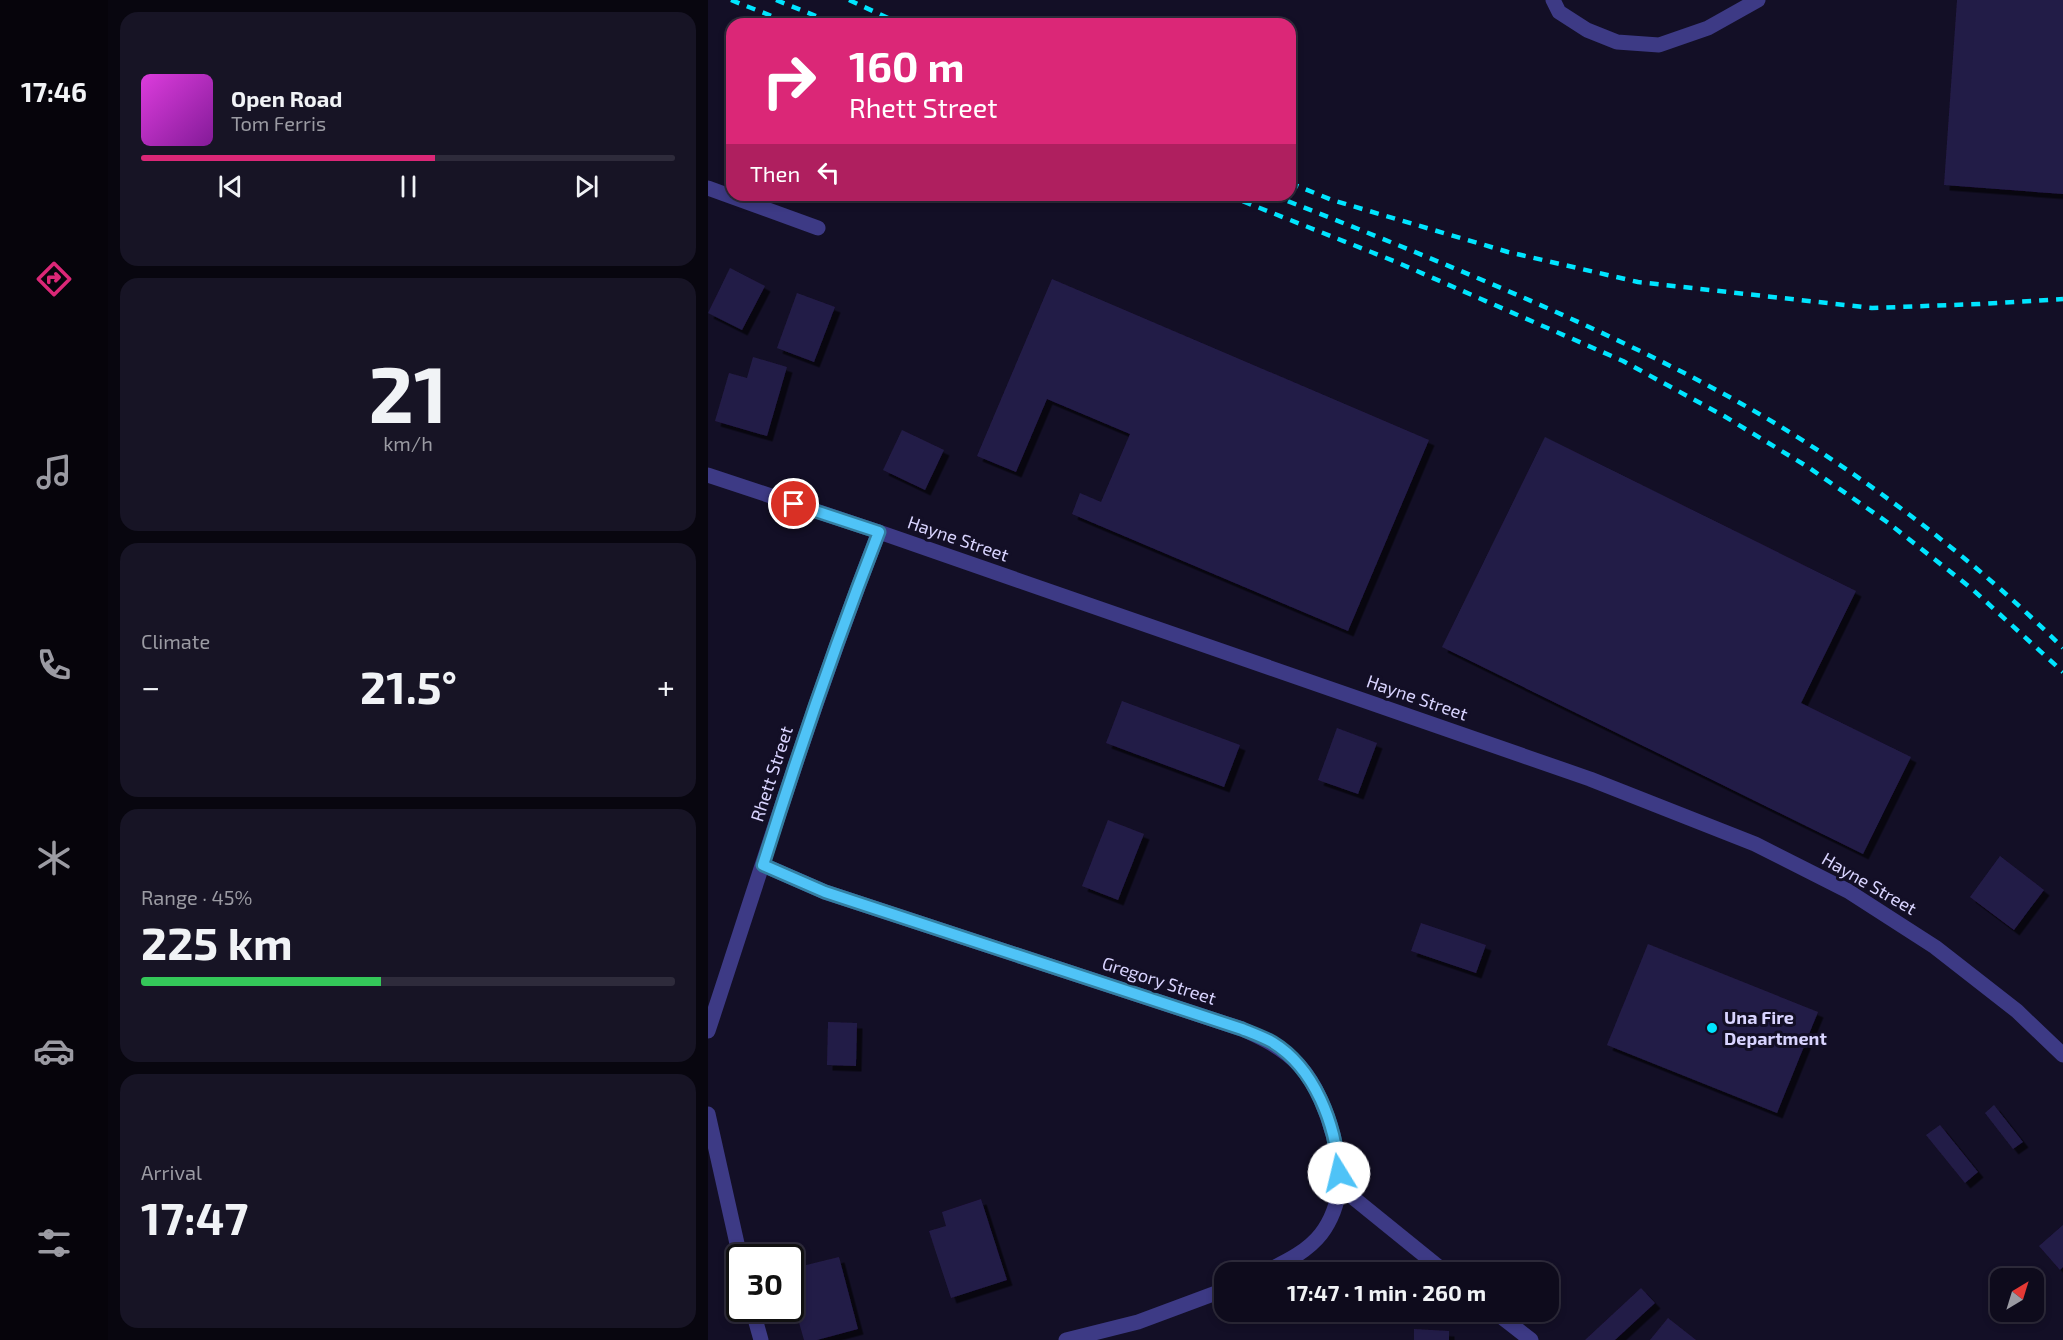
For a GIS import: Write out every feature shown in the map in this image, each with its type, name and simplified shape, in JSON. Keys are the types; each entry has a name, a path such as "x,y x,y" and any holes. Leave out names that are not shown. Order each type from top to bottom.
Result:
{"street":[{"path":"1552,0 1559,12 1587,30 1617,42 1659,45 1708,28 1758,0"},
{"path":"708,188 726,195"},
{"path":"744,201 818,228"},
{"name":"Hayne Street","path":"708,475 879,532 1590,779 1755,843 1848,891 1935,947 2017,1011 2063,1055"},
{"name":"Rhett Street","path":"708,1031 800,749 879,532"},
{"name":"Gregory Street","path":"763,865 825,892 1242,1029 1273,1043 1297,1063 1315,1088 1327,1117 1338,1158 1340,1187 1334,1211 1322,1233 1305,1250 1283,1262"},
{"path":"708,1114 737,1244"},
{"path":"1340,1187 1433,1262"},
{"path":"1066,1340 1138,1322 1214,1294"},
{"path":"756,1322 760,1340"},
{"path":"1508,1322 1531,1340"}],"building":[{"path":"1957,0 2063,0 2063,194 1944,185"},
{"path":"730,268 765,286 742,330 708,313"},
{"path":"1052,279 1429,440 1348,631 1072,514 1080,493 1101,502 1130,434 1047,399 1016,472 977,456"},
{"path":"797,293 835,307 814,362 777,348"},
{"path":"753,357 787,367 767,436 715,421 729,373 747,378"},
{"path":"902,430 944,450 925,490 883,470"},
{"path":"1545,437 1856,591 1801,703 1911,757 1863,854 1442,647"},
{"path":"1122,701 1240,745 1224,787 1106,743"},
{"path":"1337,728 1377,743 1358,794 1318,780"},
{"path":"1108,820 1144,834 1118,900 1082,886"},
{"path":"2000,856 2044,890 2014,930 1970,897"},
{"path":"1421,923 1486,945 1476,973 1411,951"},
{"name":"Una Fire Department","path":"1648,944 1818,1012 1777,1113 1607,1045"},
{"path":"828,1022 857,1023 856,1066 827,1065"},
{"path":"1994,1105 2023,1142 2013,1149 1985,1113"},
{"path":"1940,1125 1978,1172 1965,1183 1926,1135"},
{"path":"981,1199 1007,1280 951,1298 929,1231 946,1226 942,1212"},
{"path":"2063,1225 2063,1267 2060,1270 2039,1246"},
{"path":"839,1257 858,1329 817,1340 804,1340 799,1322 804,1322 804,1266"},
{"path":"1641,1288 1655,1303 1615,1340 1585,1340"},
{"path":"1668,1318 1696,1340 1650,1340"},
{"path":"1414,1329 1449,1331 1449,1340 1414,1340"}],"railway":[{"path":"731,0 777,18"},
{"path":"776,0 821,18"},
{"path":"849,0 888,18"},
{"path":"1296,185 1332,200 1508,252 1638,282 1872,308 2063,299"},
{"path":"1242,201 1394,261 1623,361 1724,416 1808,467 1887,522 1971,588 2063,672"},
{"path":"1287,201 1554,311 1723,393 1819,451 1915,519 2006,594 2063,648"}],"place":[{"name":"Una Fire Department","path":"1712,1028"}],"route":[{"path":"794,504 879,532 800,749 763,865 825,892 1242,1029 1273,1043 1297,1063 1315,1088 1327,1117 1338,1158 1339,1173"}]}
